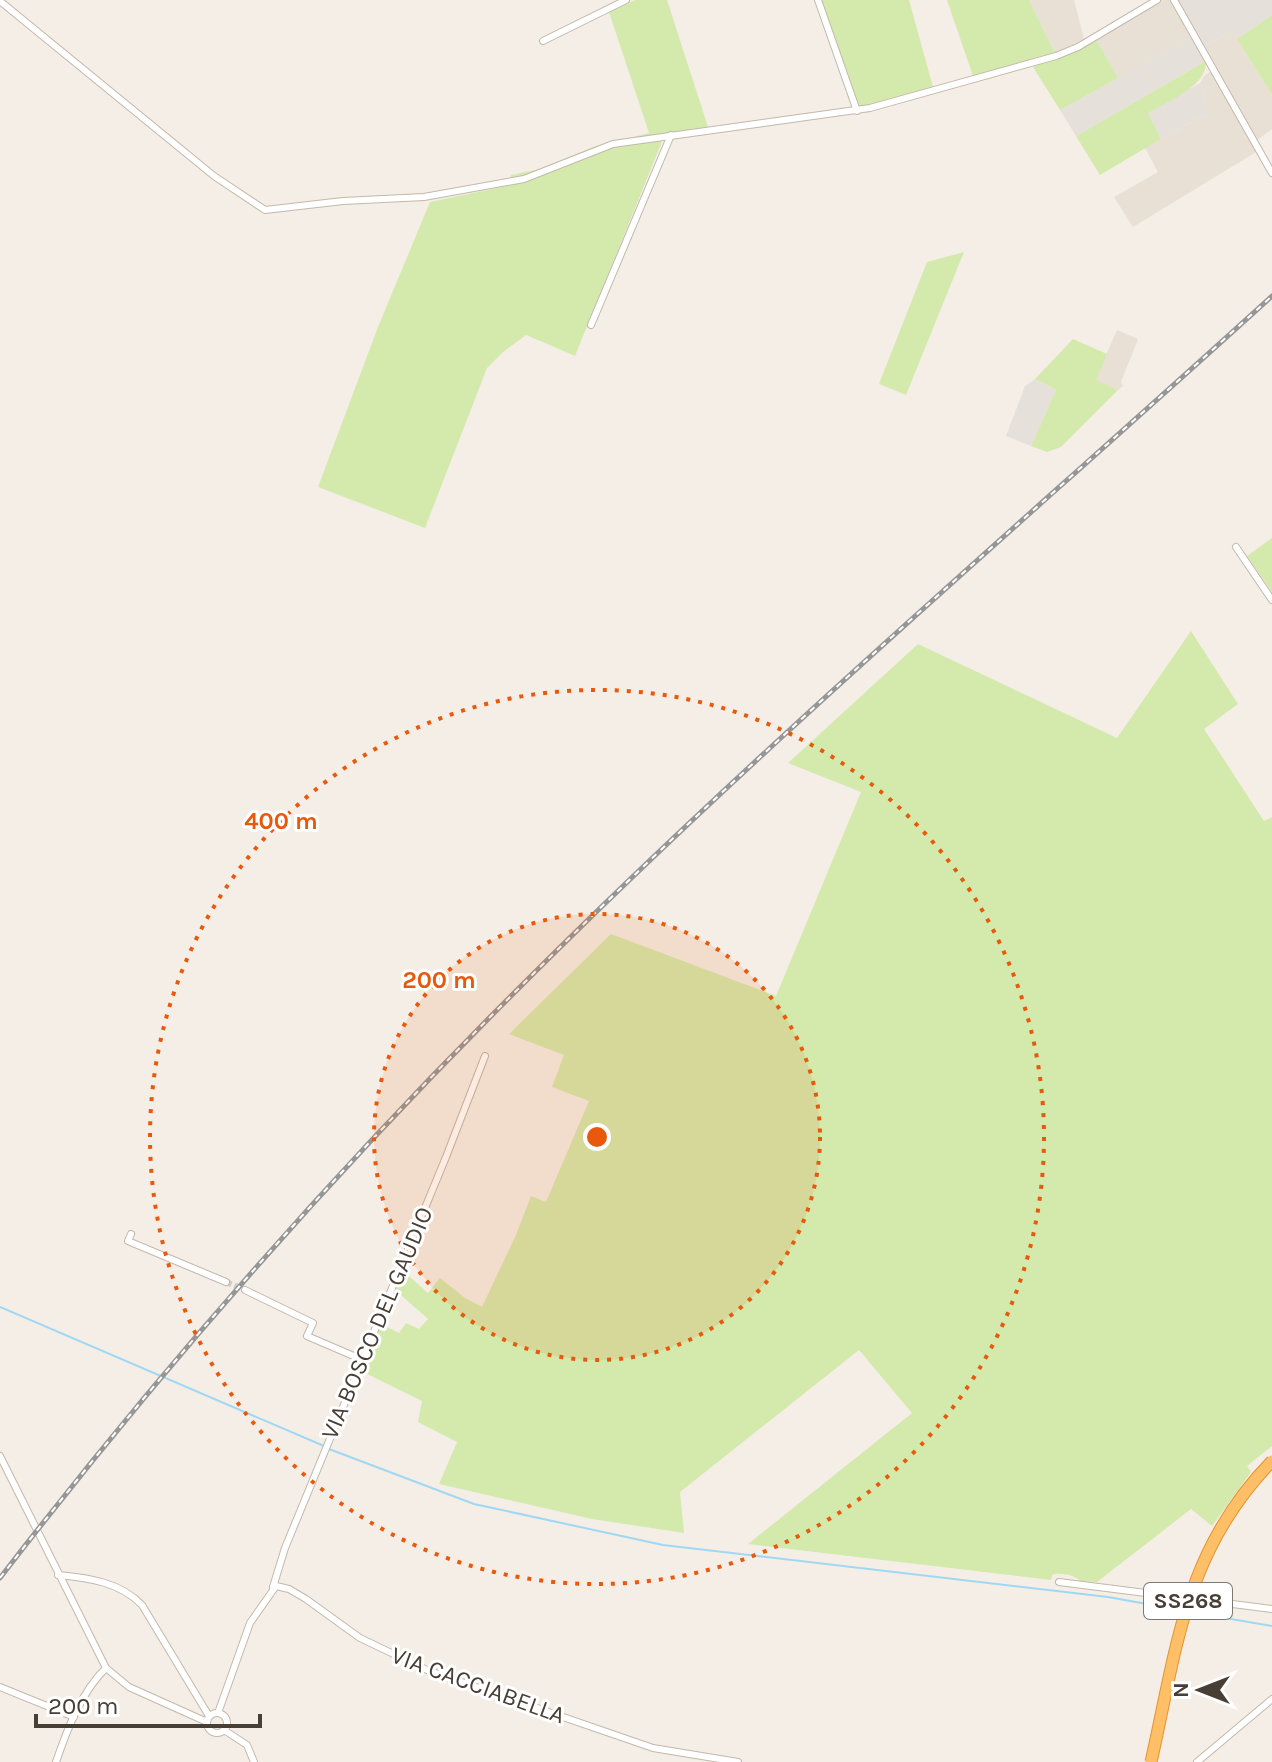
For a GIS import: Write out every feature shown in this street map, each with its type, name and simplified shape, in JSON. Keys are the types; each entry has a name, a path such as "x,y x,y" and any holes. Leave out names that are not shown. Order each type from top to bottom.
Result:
{"highway":[{"name":"SS268","path":"1151,1762 1181,1624 1203,1559 1235,1504 1272,1461"}],"street":[{"path":"543,41 626,0"},
{"path":"818,0 857,111"},
{"path":"0,1 214,176 265,210 343,201 424,197 524,179 613,144 857,111 1056,56 1078,47 1157,0"},
{"path":"1174,0 1272,173"},
{"path":"591,325 671,135"},
{"path":"1236,547 1272,600"},
{"name":"VIA BOSCO DEL GAUDIO","path":"272,1591 285,1548 485,1056"},
{"path":"131,1234 128,1241 226,1282"},
{"path":"245,1290 313,1323 307,1336 363,1360"},
{"path":"0,1456 106,1668 129,1687 208,1719"},
{"path":"58,1575 97,1579 135,1597 208,1719 208,1727 214,1733 224,1730 247,1745 254,1762"},
{"path":"1059,1582 1272,1609"},
{"name":"VIA CACCIABELLA","path":"272,1591 276,1586 289,1589 360,1638 427,1670 653,1748 738,1762"},
{"path":"208,1719 218,1713 250,1623 272,1591"},
{"path":"56,1762 93,1681 106,1668"},
{"path":"0,1687 74,1717"},
{"path":"1197,1762 1272,1699"},
{"path":"218,1713 225,1718 224,1730"}],"shaded area":[{"path":"1029,0 1074,0 1084,39 1055,53"},
{"path":"1159,0 1173,0 1193,36 1118,78 1095,38"},
{"path":"1176,0 1272,0 1272,15 1237,39 1232,31 1202,48"},
{"path":"1232,31 1272,95 1272,129 1256,141 1261,149 1133,227 1114,197 1158,172 1145,148 1210,112 1200,83 1214,69 1202,48"},
{"path":"1193,36 1206,61 1076,136 1060,110"},
{"path":"1200,83 1210,112 1161,139 1147,113"},
{"path":"1117,330 1138,339 1121,382 1123,386 1118,390 1095,380"},
{"path":"1035,379 1056,390 1031,446 1006,436 1025,386"}],"green space":[{"path":"635,0 667,0 709,130 660,135 661,144 575,356 526,335 487,368 425,528 318,487 378,327 430,202 511,185 511,175 540,169 593,147 649,133 609,12"},
{"path":"820,0 909,0 933,87 858,108"},
{"path":"947,0 1029,0 1055,53 973,76"},
{"path":"1272,15 1272,95 1237,39"},
{"path":"1097,41 1118,78 1060,110 1033,67"},
{"path":"1206,61 1205,70 1193,86 1148,113 1161,139 1100,175 1076,136"},
{"path":"964,252 906,395 879,384 927,262"},
{"path":"1073,339 1107,354 1096,380 1118,390 1061,447 1047,452 1031,446 1056,390 1035,379"},
{"path":"1272,538 1272,592 1247,556"},
{"path":"1191,631 1238,704 1204,729 1264,821 1272,817 1272,1446 1247,1466 1251,1472 1212,1526 1191,1509 1097,1582 1080,1581 1063,1574 1052,1575 1051,1580 748,1544 912,1413 859,1350 680,1492 684,1533 592,1519 439,1484 457,1442 418,1422 422,1401 361,1371 381,1324 399,1333 406,1323 419,1329 428,1319 394,1289 402,1270 428,1293 440,1278 482,1307 531,1196 546,1202 589,1101 552,1087 564,1055 509,1034 611,934 776,996 861,792 788,763 918,644 1117,738"}],"waterway":[{"path":"0,1307 324,1446"},
{"path":"329,1449 474,1504 663,1545 1108,1597 1180,1610"},
{"path":"1190,1612 1272,1626"}],"tunnel":[{"path":"226,1282 245,1290"}],"railway":[{"path":"0,1578 123,1423 251,1273 452,1055 705,808 1272,296"}]}
